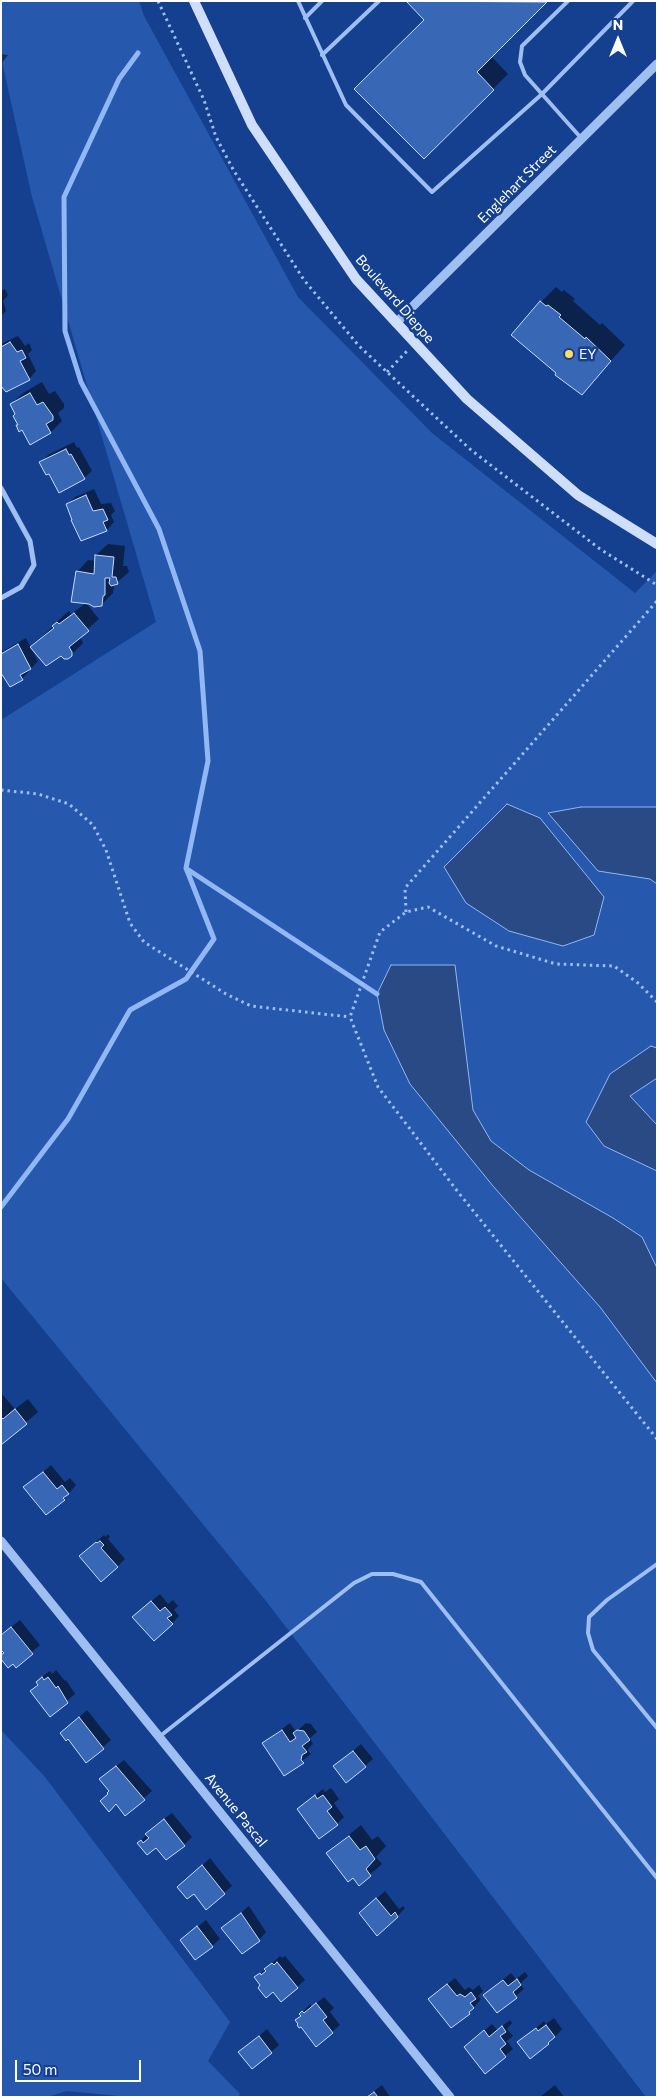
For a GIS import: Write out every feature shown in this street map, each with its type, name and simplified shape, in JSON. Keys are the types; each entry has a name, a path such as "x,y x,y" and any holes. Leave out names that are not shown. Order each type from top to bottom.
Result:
{"main road":[{"name":"Boulevard Dieppe","path":"194,1 252,124 356,279 467,399 578,495 657,544"}],"street":[{"name":"Englehart Street","path":"396,323 657,64"},
{"path":"1,488 30,541 34,565 20,588 1,598"},
{"name":"Avenue Pascal","path":"1,1540 450,2097"}],"lane":[{"path":"298,1 346,105 432,192 542,94 633,1"},
{"path":"305,18 322,1"},
{"path":"322,55 379,1"},
{"path":"568,1 522,46 520,62 525,75 582,138"},
{"path":"657,1564 607,1600 589,1617 588,1632 594,1650 657,1728"},
{"path":"159,1736 354,1583 372,1574 392,1574 421,1582 657,1878"}],"path":[{"path":"158,1 204,100 216,137 234,171 304,280 359,346 471,450 600,549 657,586"},
{"path":"387,372 415,343"},
{"path":"406,912 405,888 657,601"},
{"path":"1,790 38,794 69,804 93,825 106,850 130,923 144,942 226,994 251,1006 350,1017"},
{"path":"657,1002 638,982 614,966 556,964 496,946 428,906 406,912 380,932 350,1017 378,1087 458,1192 657,1438"}],"shaded area":[{"path":"1,1 139,1 144,16 298,297 432,433 635,593 657,571 657,2097 646,2097 266,1601 1,1278 1,720 156,622 32,197 1,57"},
{"path":"507,804 540,818 604,897 594,935 563,946 509,931 466,903 444,867"},
{"path":"581,807 657,807 657,884 650,879 598,871 548,813"},
{"path":"391,965 455,965 473,1110 491,1141 529,1170 613,1218 642,1237 657,1268 657,1383 600,1307 493,1186 410,1084 384,1030 377,994"},
{"path":"651,1046 657,1048 657,1078 630,1096 657,1125 657,1171 604,1146 586,1122 610,1074"},
{"path":"1,1730 45,1777 230,2022 208,2061 240,2094 238,2097 129,2097 67,2091 47,2097 1,2097"}],"building":[{"path":"406,1 547,2 477,72 494,90 424,159 354,89 424,20"},
{"name":"EY","path":"540,301 561,315 559,317 585,339 586,337 611,361 582,395 555,375 556,373 511,335"},
{"path":"10,342 17,352 22,350 26,358 20,361 30,380 6,392 1,386 1,347"},
{"path":"30,393 37,405 43,402 53,416 53,420 46,424 51,433 30,445 22,430 19,432 16,425 18,425 13,416 15,414 10,404"},
{"path":"66,449 69,455 71,454 85,479 59,493 49,474 46,475 39,462"},
{"path":"86,495 93,511 103,509 108,520 103,522 107,531 81,541 66,504"},
{"path":"95,555 114,557 112,577 116,577 118,584 111,586 109,583 110,578 105,578 105,595 103,596 102,606 94,607 89,604 71,602 76,571 94,574"},
{"path":"74,613 89,631 69,647 72,656 64,659 61,656 46,666 30,647 54,628 52,626 57,622 59,624"},
{"path":"18,644 31,669 20,675 23,680 10,687 1,673 1,654"},
{"path":"15,1409 27,1424 1,1445 1,1417 3,1419"},
{"path":"43,1472 57,1489 62,1485 69,1494 63,1498 65,1500 46,1515 23,1487"},
{"path":"100,1541 104,1545 101,1548 118,1567 101,1582 79,1556 96,1542"},
{"path":"151,1601 160,1611 165,1607 172,1615 167,1618 173,1624 154,1641 132,1617"},
{"path":"11,1627 33,1654 16,1668 13,1664 8,1668 1,1659 1,1655 4,1653 1,1650 1,1635"},
{"path":"42,1677 44,1680 48,1677 56,1688 58,1686 68,1703 50,1717 30,1691 38,1685 36,1682"},
{"path":"79,1717 104,1749 86,1763 68,1739 66,1741 60,1733"},
{"path":"282,1730 290,1742 296,1738 293,1733 297,1730 304,1731 310,1740 302,1746 307,1752 302,1755 301,1760 304,1763 284,1776 262,1743"},
{"path":"353,1751 366,1767 346,1783 333,1766"},
{"path":"116,1766 145,1800 125,1816 116,1804 109,1812 100,1801 109,1791 99,1779"},
{"path":"315,1795 317,1799 323,1795 332,1807 327,1811 338,1825 319,1839 297,1809"},
{"path":"164,1819 185,1846 166,1860 156,1848 147,1855 137,1843 141,1840 143,1843 149,1838 145,1834"},
{"path":"349,1836 360,1850 366,1846 375,1859 366,1869 371,1876 359,1886 353,1878 348,1882 326,1853"},
{"path":"202,1865 225,1894 206,1910 194,1894 187,1899 177,1887"},
{"path":"376,1898 391,1916 395,1912 398,1917 377,1936 359,1913"},
{"path":"241,1913 260,1941 242,1954 221,1928"},
{"path":"197,1926 213,1947 195,1960 180,1940"},
{"path":"277,1962 298,1988 281,2002 273,1992 266,1998 258,1988 260,1985 254,1977 260,1973 261,1975 266,1971 264,1969"},
{"path":"517,1979 521,1985 513,1992 517,1998 497,2013 483,1995 503,1980 508,1986"},
{"path":"447,1984 457,1996 460,1994 465,1997 471,1992 476,1999 470,2003 474,2008 469,2012 470,2014 451,2028 428,1999"},
{"path":"316,2003 327,2017 323,2020 333,2033 316,2047 301,2027 299,2028 295,2020 301,2016 299,2014 302,2011 304,2013"},
{"path":"546,2025 555,2037 530,2059 517,2042 536,2028 538,2031"},
{"path":"502,2026 506,2032 500,2036 506,2044 500,2049 506,2057 485,2074 464,2047 484,2030 489,2037"},
{"path":"259,2036 272,2053 252,2069 238,2052"},
{"path":"374,2092 378,2097 367,2097"}],"waterway":[{"path":"1,1207 68,1119 130,1010 186,979 214,939 186,868 208,761 200,651 159,529 81,382 65,331 64,197 119,79 138,53"},
{"path":"187,869 377,994"}],"place":[{"name":"EY","path":"569,354"}]}
